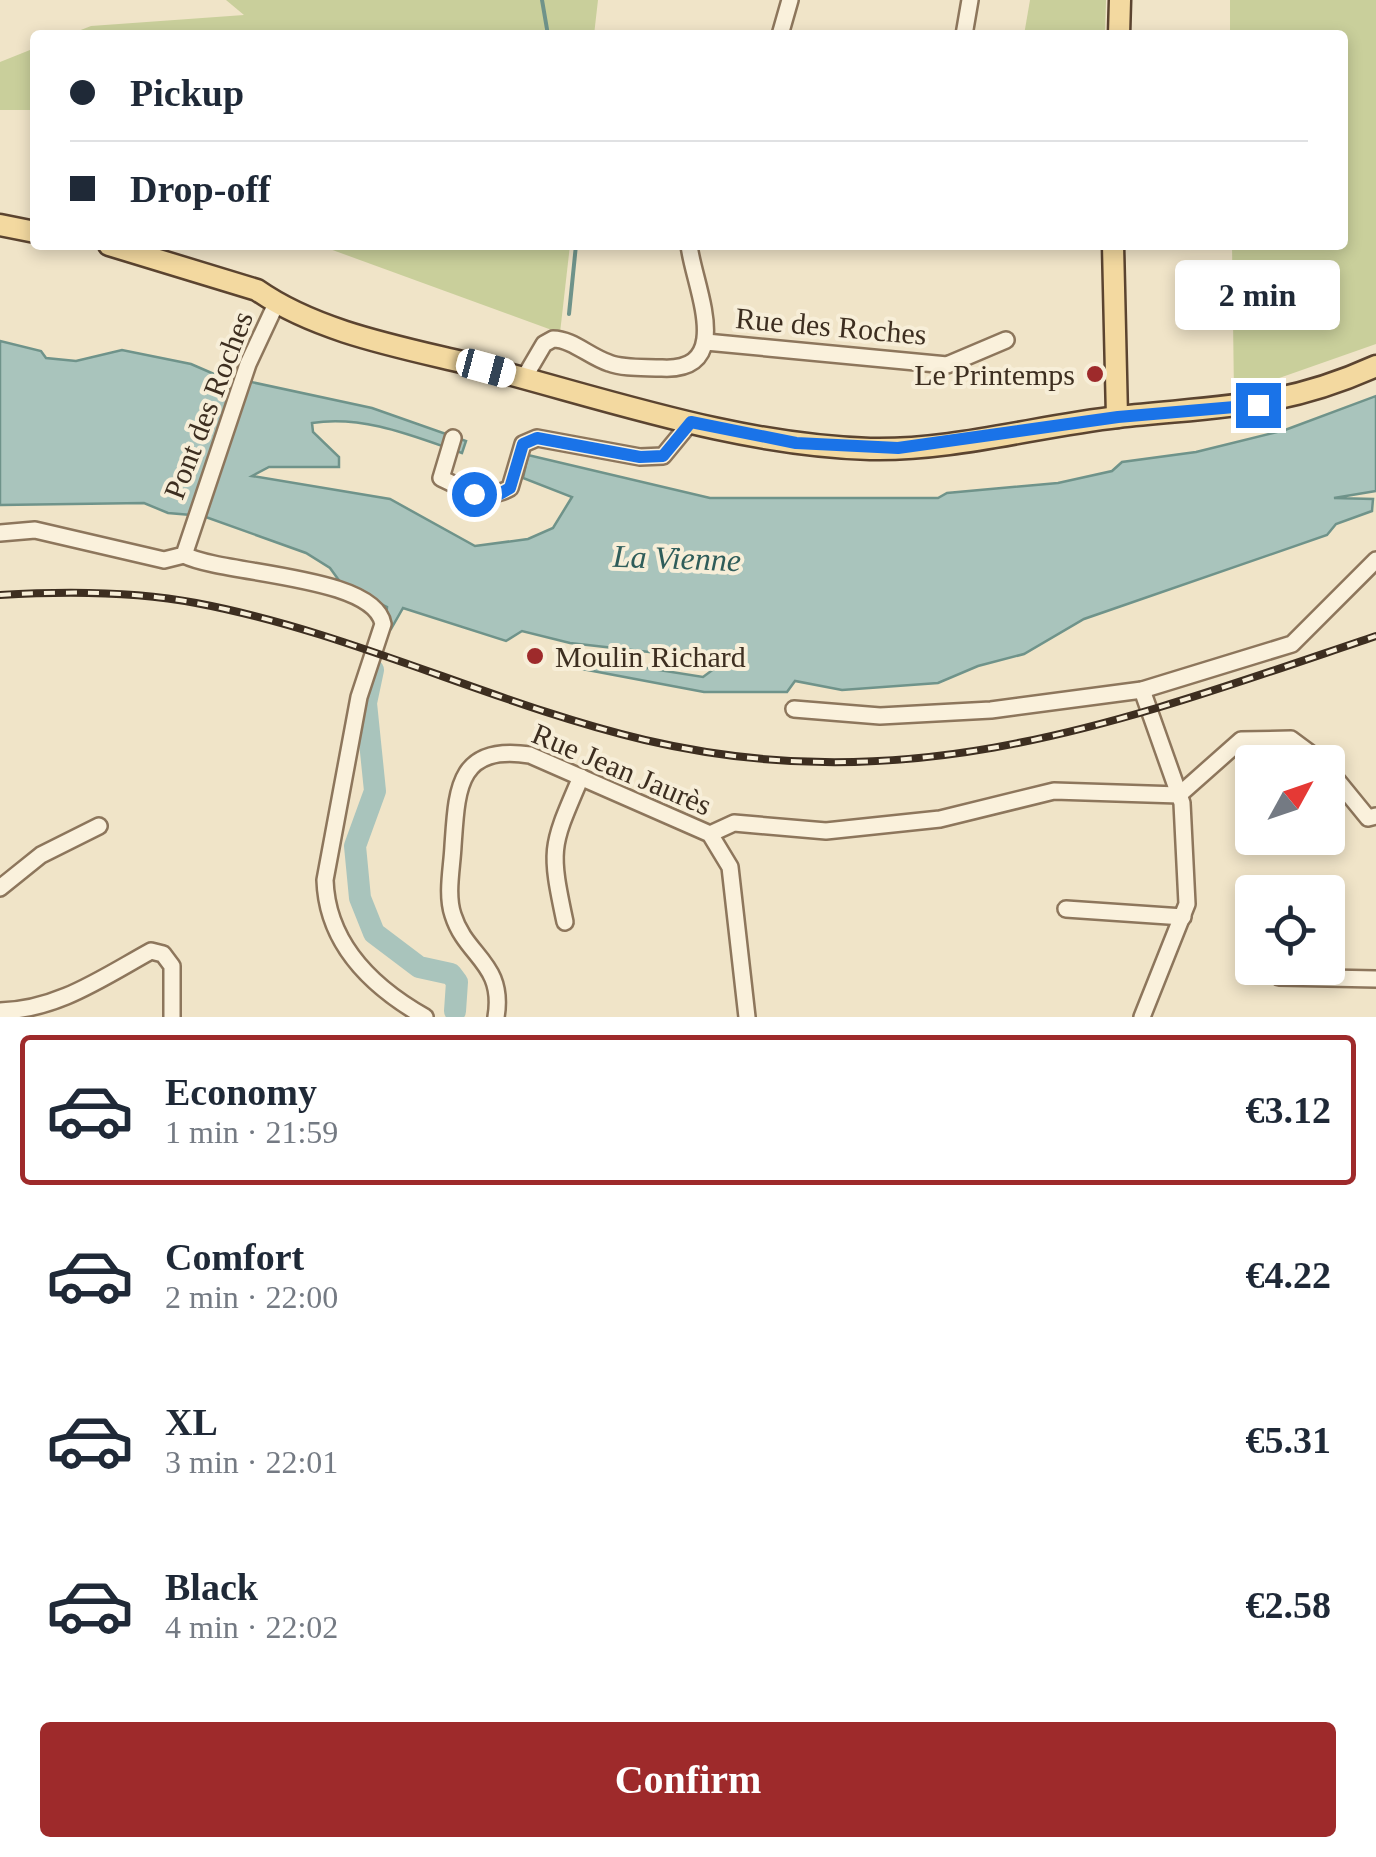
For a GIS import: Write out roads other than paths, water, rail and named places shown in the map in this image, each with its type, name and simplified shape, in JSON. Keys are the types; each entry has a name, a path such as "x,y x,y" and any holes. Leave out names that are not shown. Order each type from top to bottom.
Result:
{"main road":[{"path":"1119,30 1120,0"},
{"path":"0,225 30,231"},
{"path":"112,250 355,333 691,422 796,443 870,449 1118,417 1246,408 1317,390 1376,366"},
{"path":"125,250 258,290 276,304"},
{"path":"1113,250 1118,417"}],"street":[{"path":"781,30 790,0"},
{"path":"965,30 970,0"},
{"path":"524,378 544,344 553,339 608,363 674,368 694,360 706,342 705,312 690,250"},
{"name":"Pont des Roches","path":"184,555 248,364 276,304"},
{"name":"Rue des Roches","path":"706,342 947,365 1006,340"},
{"path":"452,444 440,478 474,494 496,496 510,488 523,444 537,438 640,457 663,456 691,422"},
{"path":"0,533 34,530 164,560 184,555 204,565 279,575 375,605 383,624 358,696 325,880 326,902 330,923 376,985 425,1017"},
{"path":"794,709 880,716 954,712 1142,690 1292,644 1376,560"},
{"path":"1142,690 1179,795 1186,859 1183,917 1142,1017"},
{"path":"1235,745 1241,740 1291,740 1298,745"},
{"path":"710,834 734,822 826,831 940,820 1054,791 1179,795 1235,745"},
{"name":"Rue Jean Jaurès","path":"496,1017 498,989 494,976 458,927 450,900 456,790 475,763 503,751 530,755 710,834 730,868 747,1017"},
{"path":"565,922 552,861 554,842 581,777"},
{"path":"1345,790 1368,818 1376,816"},
{"path":"0,888 41,855 99,826"},
{"path":"1066,909 1183,917"},
{"path":"0,1011 34,1010 52,1004 151,952 163,954 172,966 172,1017"},
{"path":"1345,979 1376,979"}],"water":[{"name":"La Vienne","path":"0,341 41,351 46,358 76,361 122,350 191,364 214,374 372,408 466,441 462,453 369,424 312,423 313,432 339,457 339,467 269,467 252,476 390,499 475,546 528,539 553,528 572,497 523,478 528,455 710,498 938,498 947,493 1058,483 1112,471 1122,462 1196,452 1285,430 1376,396 1376,491 1334,498 1373,499 1372,511 1336,524 1327,535 1084,619 1024,654 978,666 938,683 842,690 795,681 787,692 704,692 561,665 564,655 703,677 741,649 702,658 570,643 522,631 506,641 403,608 391,629 385,627 387,607 343,586 330,568 306,553 203,516 168,513 144,503 0,505"}],"waterway":[{"path":"542,0 547,30"},
{"path":"569,314 575,250"},
{"path":"373,670 366,703 375,791 355,846 360,898 374,933 419,967 451,974 457,982 455,1011"}],"railway":[{"path":"0,595 99,593 196,603 310,632 588,725 645,740 743,757 838,762 929,757 1018,743 1194,697 1376,636"}],"place":[{"name":"Le Printemps","path":"1095,374"},
{"name":"Moulin Richard","path":"535,656"}]}
